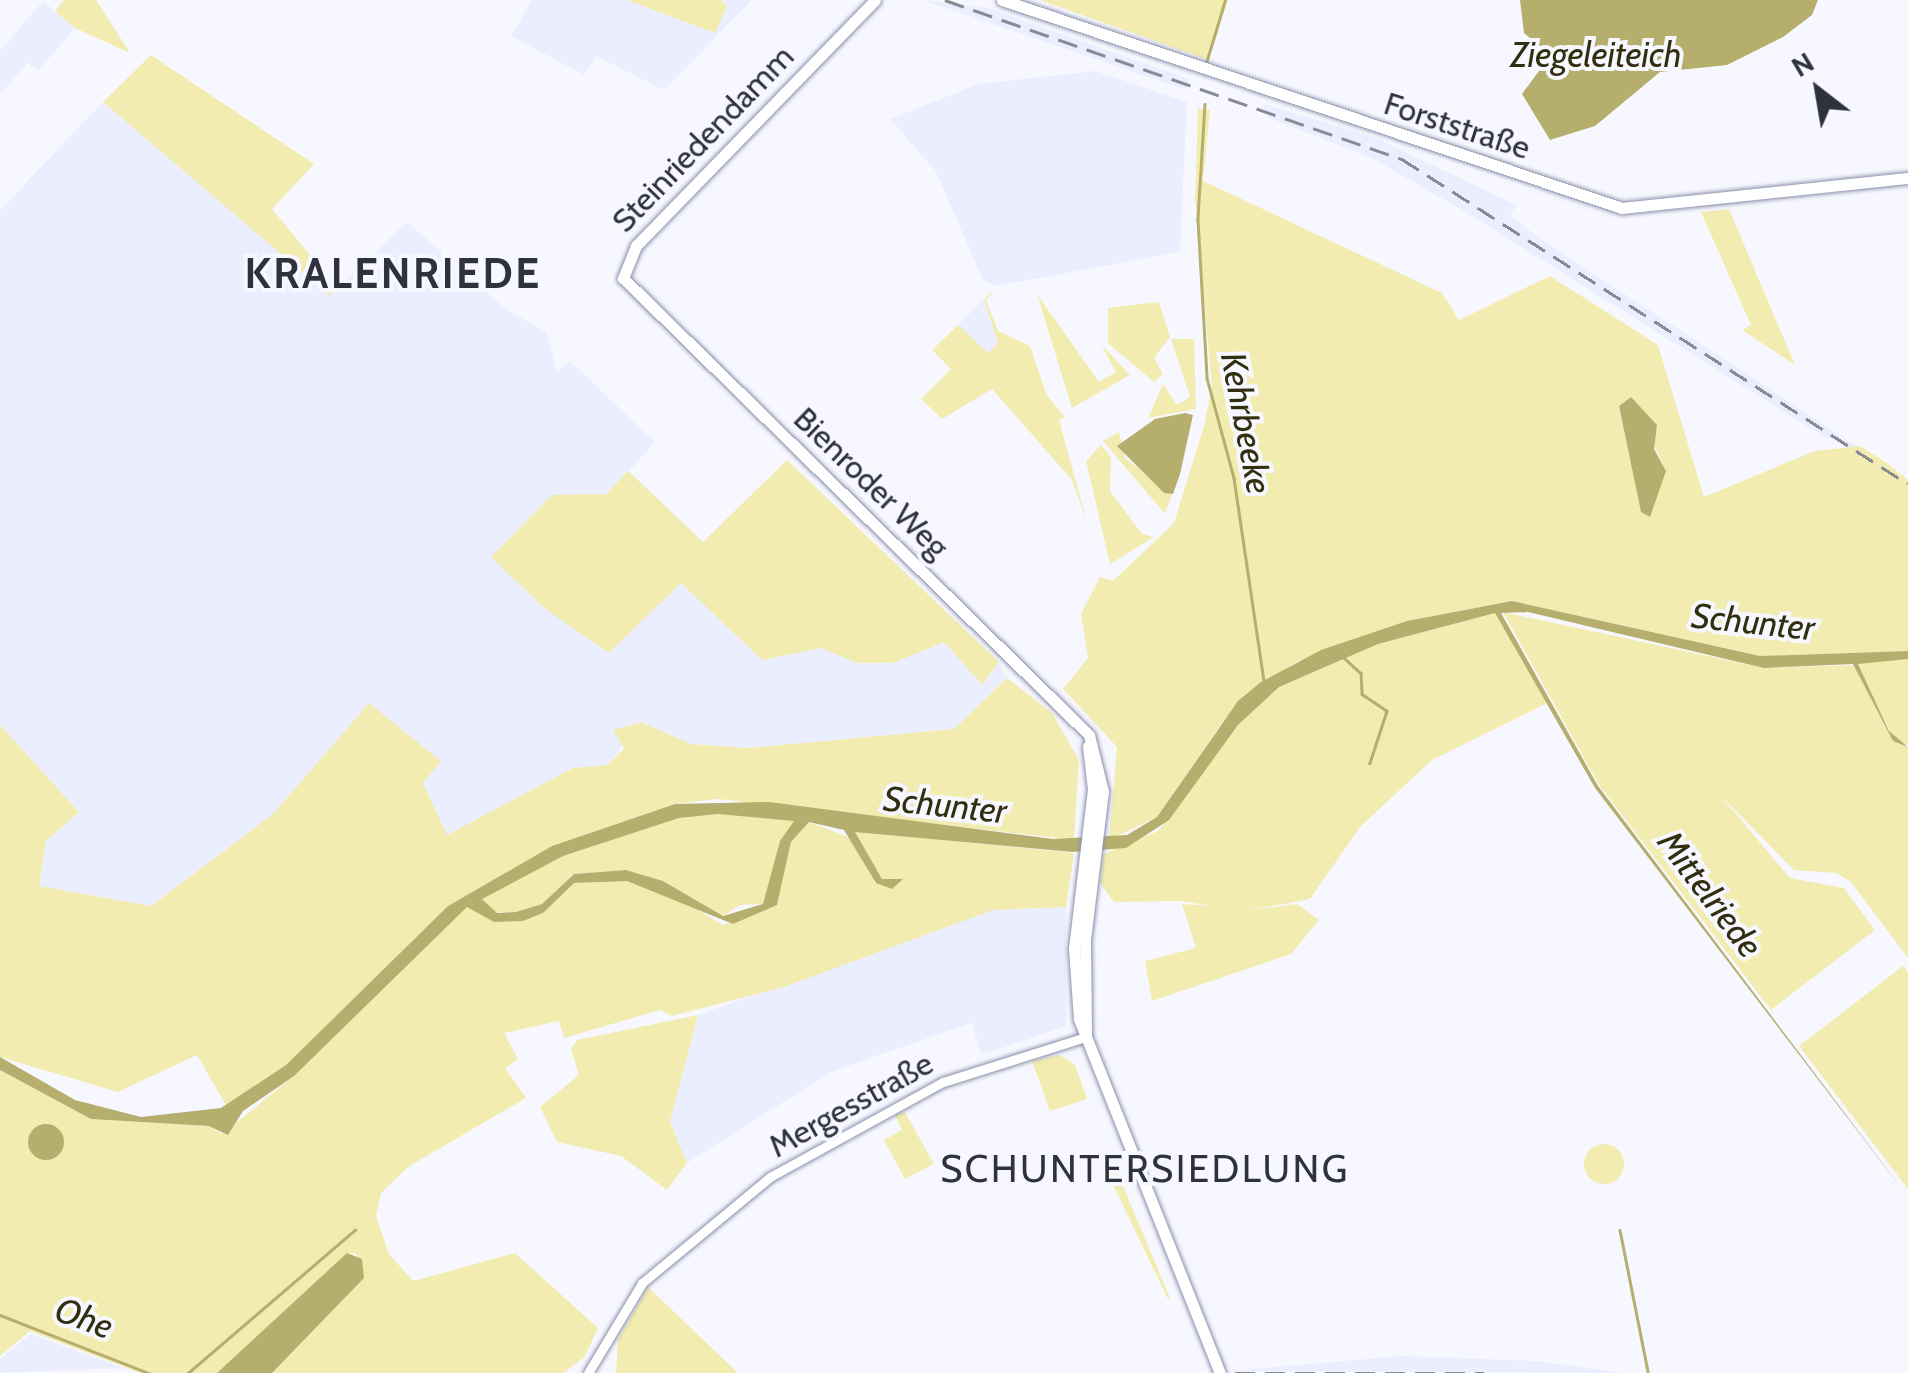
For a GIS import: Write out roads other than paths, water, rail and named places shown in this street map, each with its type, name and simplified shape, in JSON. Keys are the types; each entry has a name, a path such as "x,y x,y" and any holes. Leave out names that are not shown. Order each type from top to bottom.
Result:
{"main road":[{"name":"Steinriedendamm","path":"624,278 636,246 875,0"},
{"name":"Forststraße","path":"1002,0 1622,208 1908,178"},
{"name":"Bienroder Weg","path":"624,278 1083,727 1092,768 1095,817 1074,978 1086,1036 1125,1150 1220,1373"}],"street":[{"name":"Mergesstraße","path":"588,1373 633,1295 663,1262 770,1177 845,1131 970,1071 1086,1036"}],"water":[{"name":"Ziegeleiteich","path":"1520,0 1818,0 1812,15 1783,37 1727,65 1660,72 1595,126 1550,140 1522,94 1539,71 1541,47 1524,33"},
{"path":"1631,397 1657,425 1654,449 1666,471 1650,517 1641,512 1619,406"},
{"path":"1193,415 1180,474 1173,494 1164,493 1117,446 1155,419"},
{"path":"1512,601 1760,656 1908,651 1908,659 1858,664 1889,731 1908,747 1893,741 1853,664 1764,668 1528,612 1501,613 1598,786 1908,1197 1595,788 1495,613 1378,644 1279,687 1238,725 1169,820 1126,848 1072,852 855,832 882,879 903,879 892,889 876,883 844,830 809,822 791,842 777,905 733,924 627,881 574,883 543,913 523,921 494,922 467,907 294,1076 243,1111 228,1135 209,1126 91,1119 0,1070 0,1057 75,1100 141,1117 221,1108 286,1065 448,906 552,846 675,804 769,802 1053,839 1127,835 1157,817 1238,701 1261,682 1321,650 1407,621","holes":["718,814 794,821 780,841 763,904 723,916 663,881 626,870 574,874 542,904 516,912 497,913 482,899 563,856 679,818"]},
{"path":"46,1124 59,1129 64,1142 59,1155 46,1160 33,1155 28,1142 33,1129"},
{"path":"347,1253 362,1259 364,1278 272,1373 217,1373"}],"waterway":[{"name":"Kehrbeeke","path":"1206,63 1225,0"},
{"name":"Kehrbeeke","path":"1205,104 1198,220 1207,378 1234,478 1264,680"},
{"path":"1343,657 1361,673 1362,694 1387,711 1370,763"},
{"path":"188,1373 355,1230"},
{"path":"1620,1230 1648,1372"},
{"name":"Ohe","path":"0,1315 149,1373"}],"railway":[{"path":"945,0 1402,159 1908,484"},
{"path":"1235,1373 1484,1373"}],"district":[{"name":"KRALENRIEDE","path":"393,273"},
{"name":"SCHUNTERSIEDLUNG","path":"1145,1169"}],"water label":[{"name":"Schunter","path":"1753,622"},
{"name":"Schunter","path":"945,805"},
{"name":"Mittelriede","path":"1710,894"}]}
